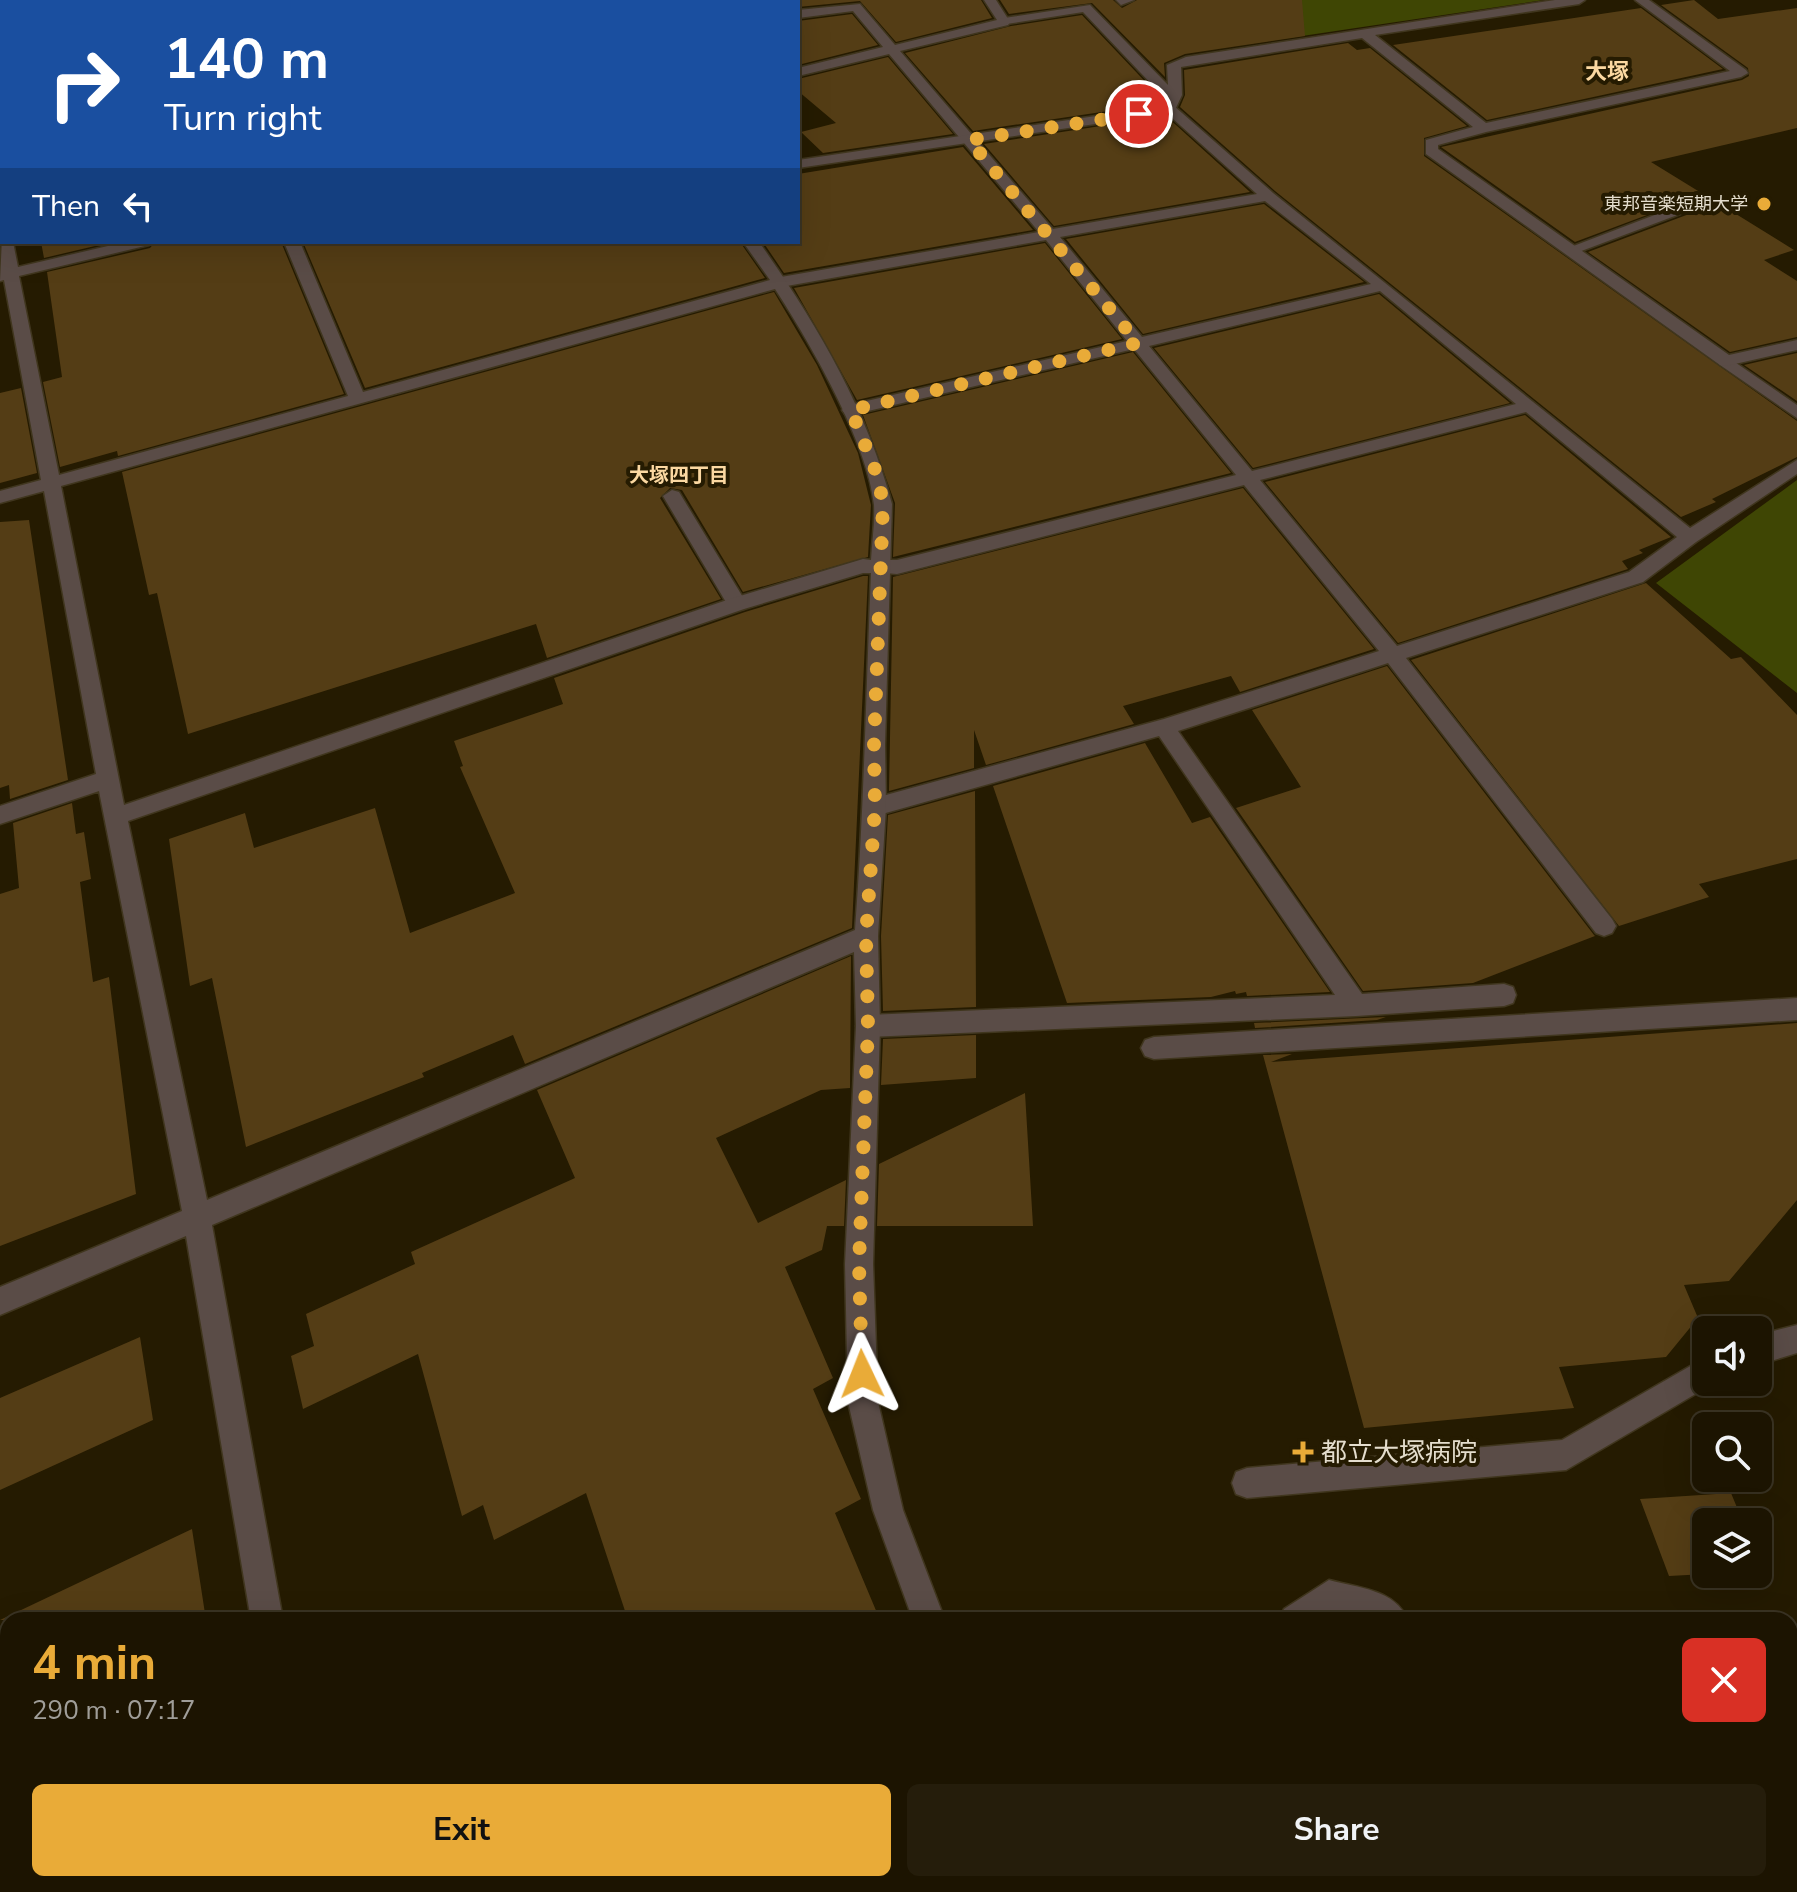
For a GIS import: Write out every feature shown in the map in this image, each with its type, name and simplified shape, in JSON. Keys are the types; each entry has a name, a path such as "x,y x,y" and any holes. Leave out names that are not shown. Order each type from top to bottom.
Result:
{"street":[{"path":"990,0 1004,22"},
{"path":"1172,102 1174,65 1579,0"},
{"path":"1641,0 1741,73 1483,128 1431,143 1431,151 1797,413"},
{"path":"800,8 856,7 892,48 1049,234 1393,655 1604,926"},
{"path":"800,71 1004,22 1086,8 1163,88 1172,102 1268,196 1383,286 1689,537"},
{"path":"1364,33 1483,128"},
{"path":"800,164 969,140 1172,102"},
{"path":"0,497 781,282 1268,196"},
{"path":"1571,250 1707,199"},
{"path":"5,244 6,274 52,482 108,779 197,1217 266,1612"},
{"path":"6,274 135,244"},
{"path":"293,244 358,400"},
{"path":"752,244 781,282 851,410 878,477 883,504 875,807 866,936 868,1026 859,1264 863,1402 888,1510 926,1612"},
{"path":"851,410 1383,286"},
{"path":"1726,361 1797,345"},
{"path":"117,816 737,604 863,566 897,567 1529,406"},
{"path":"875,807 1164,727 1636,577 1689,537 1797,466"},
{"path":"672,496 737,604"},
{"path":"1164,727 1356,1005"},
{"path":"0,815 108,779"},
{"path":"0,1301 866,936"},
{"path":"868,1026 1356,1005 1504,995"},
{"path":"1154,1048 1797,1009"},
{"path":"1772,1346 1797,1339"},
{"path":"1247,1483 1566,1455 1692,1380"},
{"path":"1306,1612 1329,1596 1384,1612"}],"green space":[{"path":"1205,0 1544,0 1248,44"},
{"path":"1797,480 1797,693 1656,583"}],"building":[{"path":"800,0 981,0 992,18 896,42 860,1 800,7"},
{"path":"1000,0 1113,0 1122,8 1137,0 1302,0 1305,36 1185,54 1164,63 1165,77 1092,3 1009,14"},
{"path":"1694,0 1718,19 1797,8 1797,128 1651,162 1703,194 1575,242 1441,147 1749,76 1748,68 1661,5"},
{"path":"1641,8 1723,69 1487,120 1393,45"},
{"path":"852,14 878,45 800,64 800,21"},
{"path":"1082,15 1156,93 1164,97 1162,103 973,131 905,53 1011,26"},
{"path":"1348,43 1357,50 1370,48 1467,126 1424,138 1424,156 1797,421 1797,457 1712,499 1716,502 1681,517 1275,191 1180,107 1185,95 1184,70"},
{"path":"888,57 953,134 823,153 801,132 836,123 800,93 800,79"},
{"path":"1166,116 1250,192 1054,226 984,144"},
{"path":"963,147 1033,230 784,273 764,244 800,244 800,174"},
{"path":"1715,201 1794,250 1764,260 1797,281 1797,337 1730,352 1588,252 1713,205"},
{"path":"1264,204 1364,282 1143,334 1066,239"},
{"path":"1045,243 1122,339 857,400 794,288"},
{"path":"41,244 104,244 44,258"},
{"path":"153,244 282,244 344,394 118,456 117,451 60,467 43,382 62,377 47,272 150,248"},
{"path":"304,244 741,244 765,278 365,388"},
{"path":"774,292 817,365 858,453 871,505 868,557 743,592 682,490 670,488 660,498 721,599 547,658 536,624 188,734 157,593 149,595 122,472"},
{"path":"1379,294 1510,403 1253,468 1154,348"},
{"path":"1133,352 1231,473 893,557 895,503 863,415"},
{"path":"1797,353 1797,401 1744,365"},
{"path":"21,388 37,473 0,483 0,393"},
{"path":"1525,415 1671,537 1639,550 1643,553 1622,561 1628,569 1398,643 1265,482"},
{"path":"1243,488 1374,649 1240,692 1231,676 1123,706 1134,724 986,765 974,730 974,768 889,791 893,577"},
{"path":"29,520 68,780 10,799 9,785 0,788 0,522"},
{"path":"868,576 852,928 525,1064 513,1035 422,1073 424,1077 246,1147 212,978 190,986 169,839 245,813 254,848 375,808 410,933 515,893 460,767 463,766 454,741 563,704 554,678 745,612"},
{"path":"1646,583 1731,659 1741,657 1797,715 1797,859 1699,884 1709,897 1619,926 1411,660"},
{"path":"1387,666 1595,936 1473,983 1363,991 1236,808 1301,787 1252,710"},
{"path":"1145,743 1192,823 1210,817 1330,992 1247,996 1246,992 1236,994 1235,991 1211,997 1067,1003 993,786"},
{"path":"975,791 976,1007 883,1011 881,936 888,815"},
{"path":"72,803 76,834 84,832 91,879 80,882 93,982 109,977 136,1194 0,1246 0,894 19,888 13,823"},
{"path":"851,956 850,1088 821,1090 716,1138 758,1223 846,1180 844,1226 827,1226 822,1250 785,1267 833,1378 813,1389 861,1499 835,1513 877,1612 625,1612 586,1493 494,1540 483,1505 462,1516 418,1354 303,1409 291,1356 314,1346 306,1314 415,1264 411,1252 575,1178 537,1090"},
{"path":"1386,1017 1255,1028 1254,1023"},
{"path":"1797,1023 1797,1200 1729,1281 1684,1285 1697,1316 1692,1316 1692,1325 1666,1357 1559,1367 1574,1408 1364,1428 1263,1055 1292,1054 1271,1062"},
{"path":"976,1035 976,1078 881,1085 883,1039"},
{"path":"1025,1093 1033,1226 877,1226 879,1164"},
{"path":"140,1337 153,1420 0,1490 0,1398"},
{"path":"1731,1493 1737,1508 1692,1508 1692,1575 1669,1576 1640,1499"},
{"path":"192,1529 205,1612 17,1612"}],"place":[{"name":"東邦音楽短期大学","path":"1764,204"},
{"name":"都立大塚病院","path":"1303,1452"}],"district":[{"name":"大塚","path":"1607,71"},
{"name":"大塚四丁目","path":"679,475"}],"route":[{"path":"862,1374 859,1264 868,1026 866,936 875,807 874,745 883,504 878,477 851,410 1138,343 969,140 1139,114"}]}
